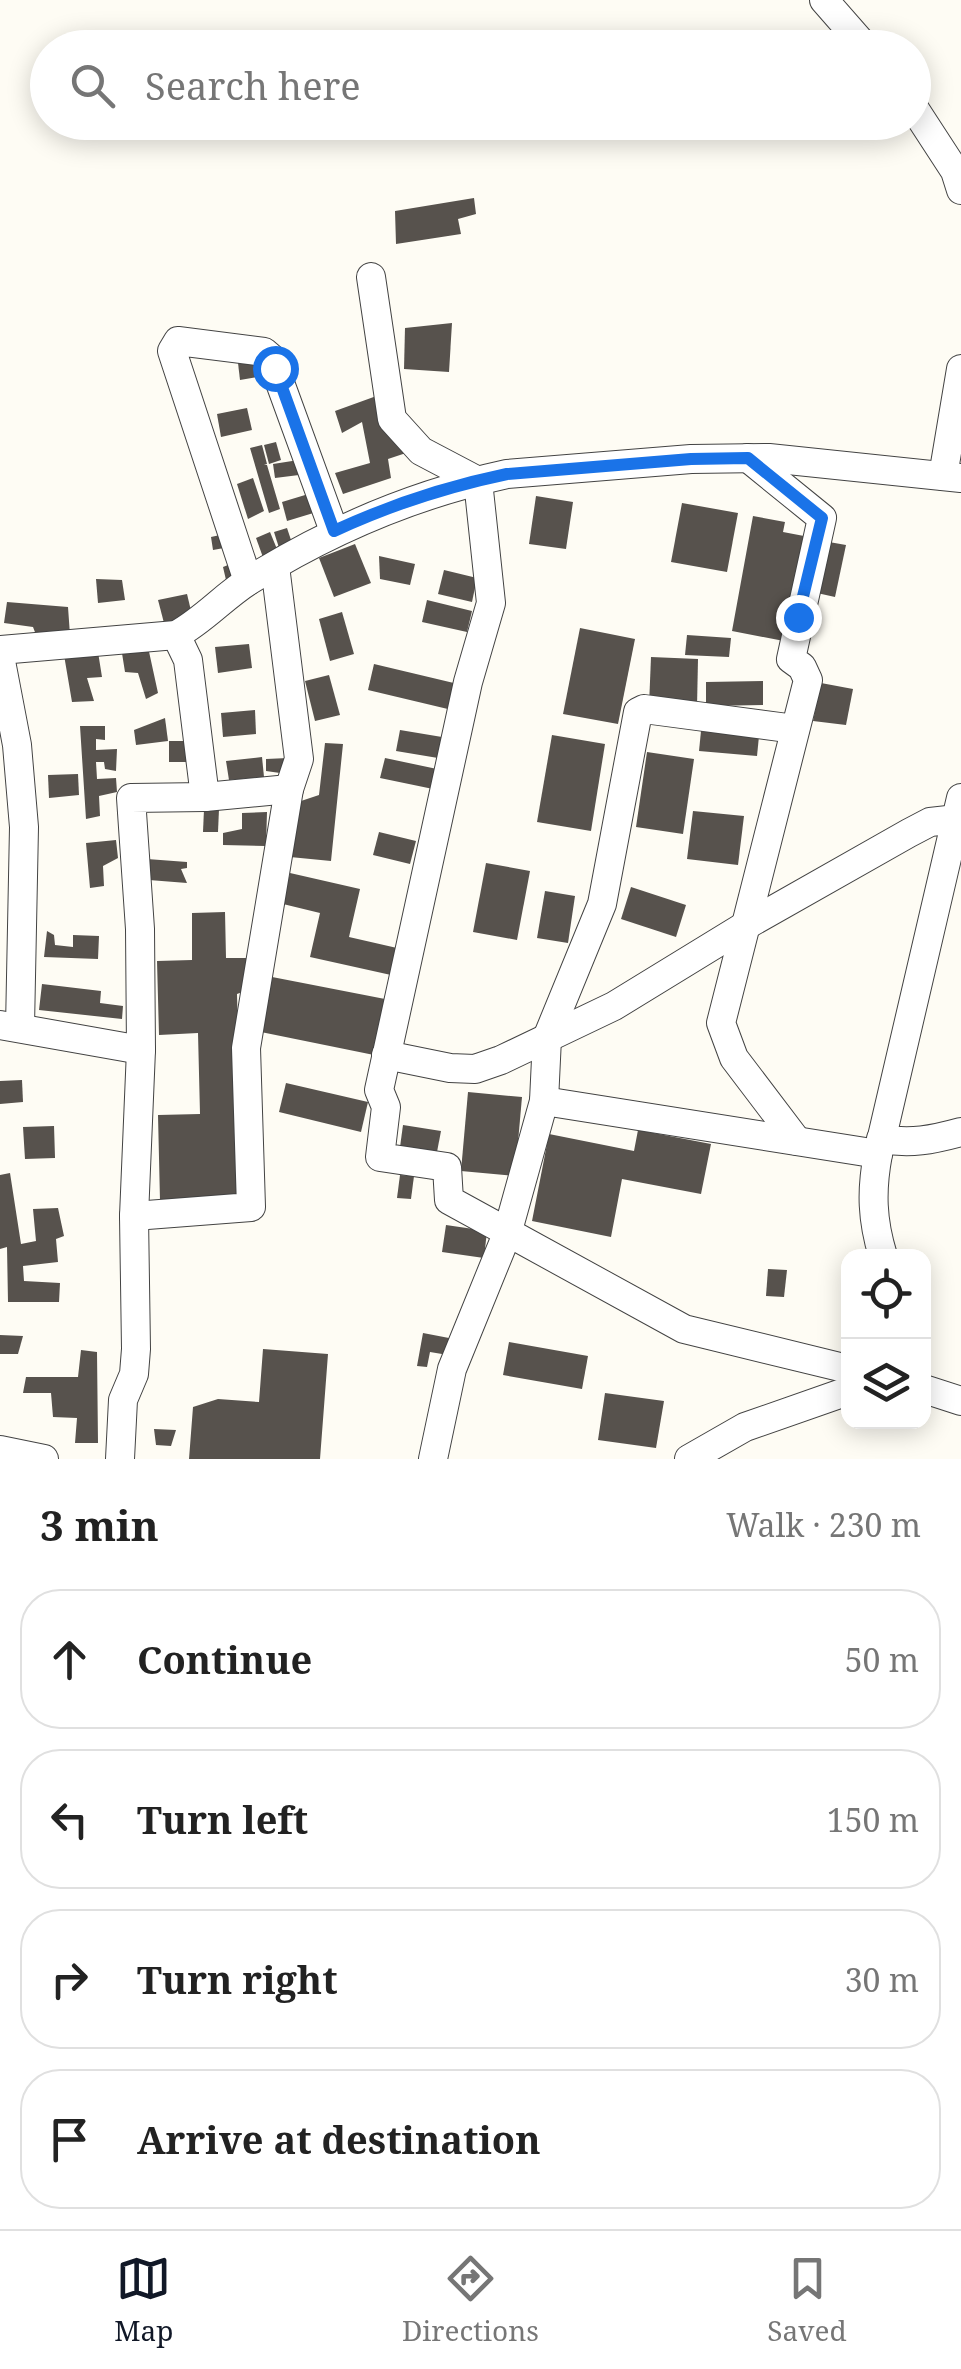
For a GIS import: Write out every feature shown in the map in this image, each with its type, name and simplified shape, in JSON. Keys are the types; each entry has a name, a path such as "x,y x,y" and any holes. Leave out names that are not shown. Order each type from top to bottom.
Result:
{"street":[{"path":"824,0 850,30"},
{"path":"931,134 956,171 961,190"},
{"path":"371,277 392,419 421,452 478,480"},
{"path":"248,581 172,351 178,341 264,352 271,358 334,531"},
{"path":"141,1050 10,1026 24,827 17,746 0,652 176,635 198,624 248,581 334,531 478,480 562,470 748,458 953,467 961,369"},
{"path":"748,458 822,518 791,659 802,667 808,680 721,1022 734,1058 797,1141"},
{"path":"478,480 491,603 468,682 386,1055 379,1090 386,1107 380,1157 448,1166 449,1200 684,1329 841,1367"},
{"path":"134,1216 251,1207 246,1048 289,790 299,759 275,566"},
{"path":"176,635 188,660 206,797"},
{"path":"433,1459 452,1369 507,1234 544,1100 547,1038 602,904 638,712 644,709 795,729"},
{"path":"120,1459 123,1400 134,1374 136,1350 134,1216 141,1050 140,929 131,798 289,790"},
{"path":"386,1055 475,1069 547,1038 614,1006 743,927 959,808"},
{"path":"881,1249 872,1220 872,1186 879,1146 959,808"},
{"path":"544,1100 797,1141 879,1146 925,1142 961,1132"},
{"path":"931,1392 961,1401"},
{"path":"689,1459 745,1428 841,1394"},
{"path":"0,1450 44,1459"}],"building":[{"path":"474,198 476,214 458,219 461,234 396,244 395,211"},
{"path":"452,323 449,372 404,369 405,328"},
{"path":"267,357 275,374 240,380 238,363"},
{"path":"393,390 409,452 388,459 391,478 343,494 335,473 370,463 362,422 342,433 335,411"},
{"path":"247,408 252,430 221,437 217,414"},
{"path":"276,442 281,460 269,464 264,445"},
{"path":"262,445 267,464 264,465 280,509 269,513 250,448"},
{"path":"305,459 307,474 275,478 273,464"},
{"path":"253,478 264,511 248,519 237,484"},
{"path":"315,492 320,511 287,521 282,502"},
{"path":"536,496 573,502 566,549 529,544"},
{"path":"682,503 738,513 727,572 671,562"},
{"path":"753,516 785,522 783,532 804,536 784,641 732,631"},
{"path":"287,528 293,546 280,551 274,532"},
{"path":"270,532 279,554 264,560 256,538"},
{"path":"229,533 242,575 226,580 224,548 213,550 211,537"},
{"path":"829,542 846,545 835,597 817,593"},
{"path":"355,544 371,583 334,597 319,558"},
{"path":"379,556 415,564 410,585 380,579"},
{"path":"444,570 477,578 472,602 438,594"},
{"path":"96,579 122,580 125,600 98,603"},
{"path":"187,594 193,619 164,623 158,600"},
{"path":"427,600 472,611 467,632 422,622"},
{"path":"7,602 68,607 70,635 38,640 33,627 4,623"},
{"path":"342,612 354,654 330,661 319,619"},
{"path":"580,628 635,639 618,724 563,714"},
{"path":"687,635 731,638 729,657 685,655"},
{"path":"249,644 252,668 218,673 215,647"},
{"path":"121,647 148,647 158,693 146,699 138,673 125,672"},
{"path":"98,652 102,677 87,678 94,701 72,702 64,655"},
{"path":"651,657 698,659 697,707 649,706"},
{"path":"374,664 458,684 452,710 368,690"},
{"path":"329,675 340,715 315,721 305,681"},
{"path":"763,681 763,705 706,706 706,682"},
{"path":"821,683 853,689 846,725 813,721"},
{"path":"255,710 256,734 223,737 221,713"},
{"path":"165,718 168,741 136,745 134,730"},
{"path":"80,726 105,726 105,740 96,739 96,750 117,749 116,771 105,769 104,762 96,762 97,779 116,778 117,792 99,796 100,816 86,819"},
{"path":"400,730 442,737 438,758 396,751"},
{"path":"701,731 759,736 757,756 699,751"},
{"path":"552,735 605,744 591,831 537,822"},
{"path":"169,741 191,741 191,762 169,762"},
{"path":"325,743 343,744 331,861 290,857 295,803 319,795"},
{"path":"647,752 694,759 683,834 636,827"},
{"path":"262,757 264,777 229,780 226,761"},
{"path":"288,758 287,774 266,771 266,759"},
{"path":"385,758 437,769 433,789 380,778"},
{"path":"78,774 79,795 49,798 48,775"},
{"path":"204,809 219,809 218,832 203,832"},
{"path":"693,811 744,816 738,865 687,859"},
{"path":"267,812 266,846 223,845 223,833 242,829 242,813"},
{"path":"379,832 416,841 410,864 373,855"},
{"path":"116,840 118,858 103,866 104,886 90,888 86,843"},
{"path":"147,859 187,862 187,868 181,869 187,883 149,880"},
{"path":"486,863 530,871 517,940 473,932"},
{"path":"290,873 360,889 349,937 397,948 391,975 310,957 320,913 283,904"},
{"path":"631,887 686,905 676,937 621,919"},
{"path":"545,891 575,896 568,943 537,938"},
{"path":"225,912 226,958 250,958 245,991 237,994 242,1199 160,1201 158,1115 200,1114 198,1033 159,1035 157,961 192,960 192,913"},
{"path":"47,931 54,935 55,945 73,947 73,935 99,936 98,959 44,957"},
{"path":"267,976 385,999 374,1055 256,1031"},
{"path":"42,984 101,991 100,1003 123,1006 122,1019 39,1010"},
{"path":"22,1080 23,1102 0,1104 0,1081"},
{"path":"286,1083 368,1102 361,1132 279,1112"},
{"path":"468,1092 522,1097 515,1176 461,1171"},
{"path":"403,1125 441,1131 437,1152 400,1147"},
{"path":"54,1126 55,1158 25,1159 23,1127"},
{"path":"638,1130 711,1144 701,1194 622,1179 611,1237 532,1221 549,1134 634,1151"},
{"path":"10,1173 21,1244 36,1241 33,1209 58,1208 64,1236 56,1239 58,1262 23,1266 24,1281 60,1283 59,1302 8,1302 7,1247 0,1249 0,1175"},
{"path":"400,1175 414,1176 411,1199 397,1198"},
{"path":"446,1225 487,1231 484,1258 442,1252"},
{"path":"768,1269 787,1270 784,1297 766,1296"},
{"path":"423,1333 449,1338 448,1355 430,1352 427,1367 417,1366"},
{"path":"0,1335 23,1336 18,1354 0,1354"},
{"path":"509,1342 588,1356 582,1389 503,1375"},
{"path":"263,1349 328,1354 320,1459 189,1459 193,1407 218,1399 259,1402"},
{"path":"81,1350 97,1352 98,1443 75,1443 77,1418 53,1417 51,1393 23,1393 26,1377 78,1377"},
{"path":"605,1393 664,1401 656,1448 598,1440"},
{"path":"154,1429 176,1430 171,1446 156,1445"}],"route":[{"path":"275,368 334,531 478,480 507,474 748,458 822,518 798,617"}]}
